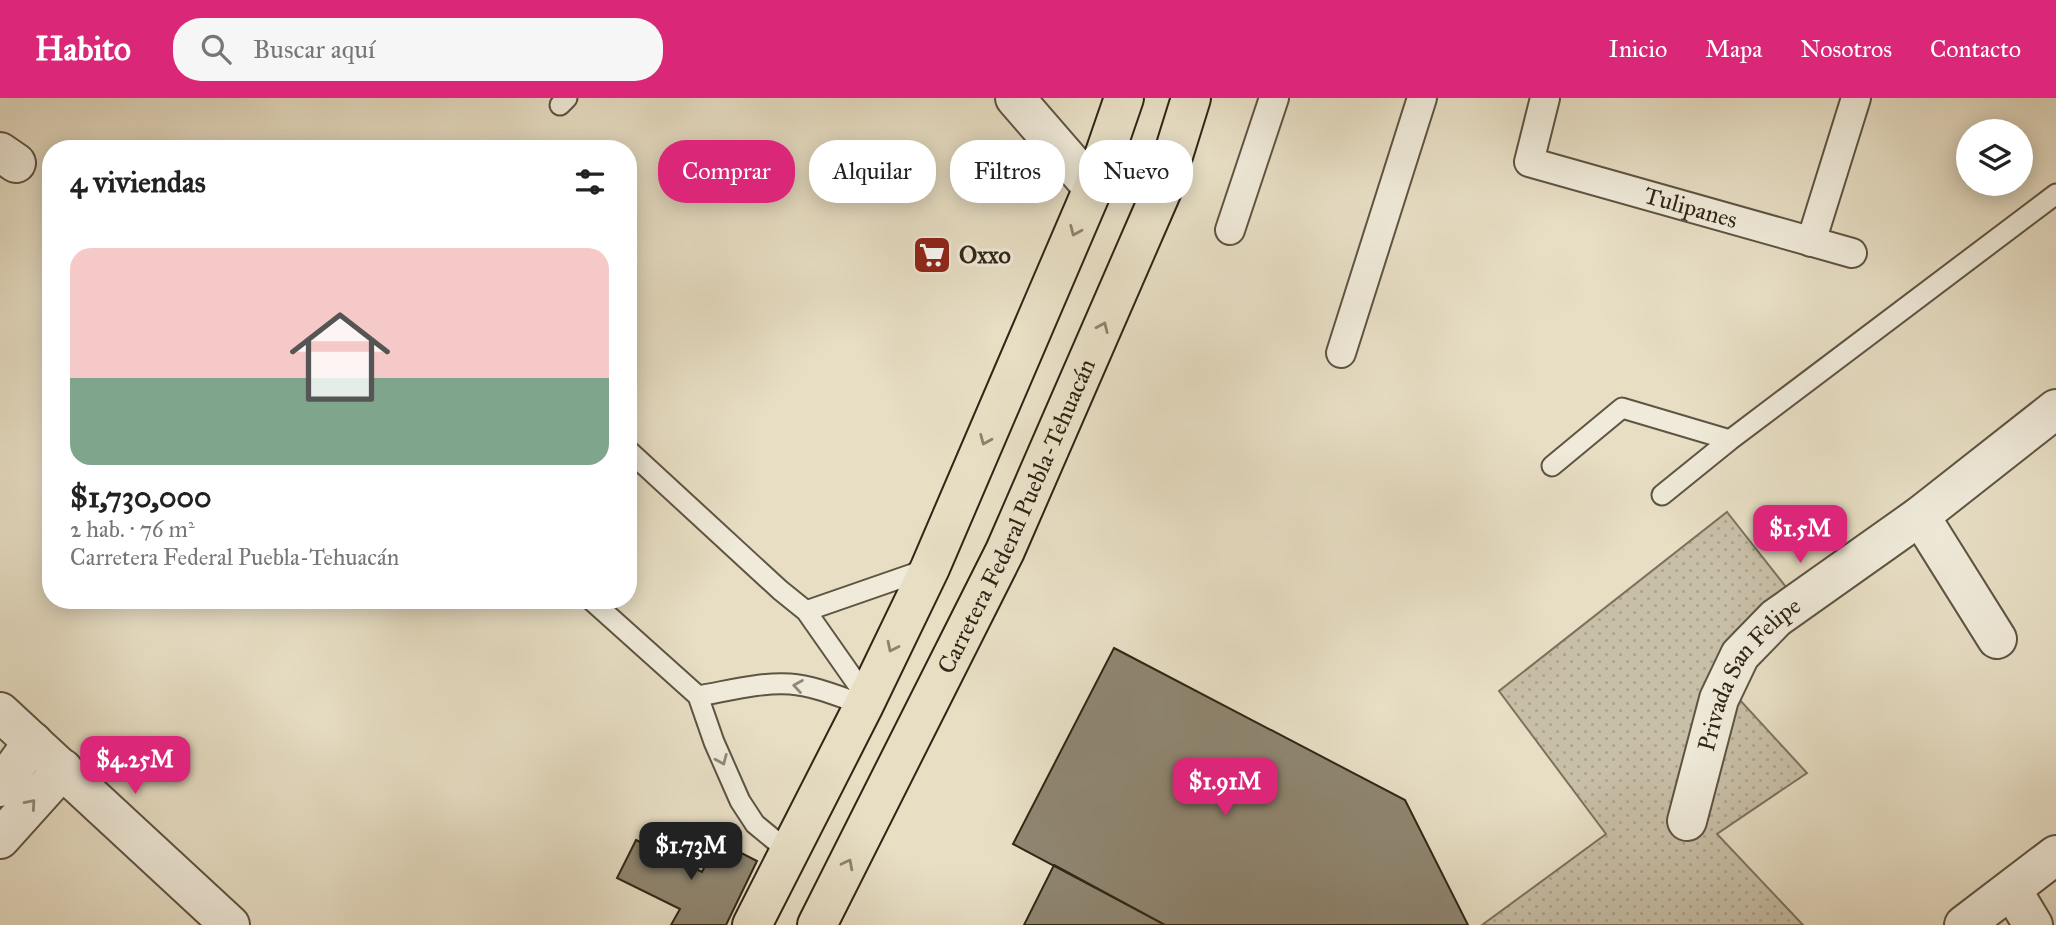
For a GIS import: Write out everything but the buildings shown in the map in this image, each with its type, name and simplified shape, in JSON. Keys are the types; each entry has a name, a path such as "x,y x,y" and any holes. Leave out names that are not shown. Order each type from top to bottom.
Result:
{"main road":[{"path":"1110,140 1124,98"},
{"name":"Carretera Federal Puebla-Tehuacán","path":"817,925 1005,551 1163,188 1191,98"},
{"path":"752,925 930,568 1087,203"}],"street":[{"path":"1015,98 1079,172"},
{"path":"1230,230 1274,98"},
{"path":"1341,353 1422,98"},
{"name":"Tulipanes","path":"1545,98 1529,162 1852,253"},
{"path":"1811,242 1856,98"},
{"name":"Privada San Felipe","path":"1687,821 1718,699 1740,655 1776,618 1920,516 2056,409"},
{"path":"1920,516 1997,639"},
{"path":"0,712 230,925"},
{"path":"0,787 33,742"},
{"path":"0,839 63,769"},
{"path":"1964,925 2056,855"},
{"path":"2012,890 2033,925"}],"lane":[{"path":"1662,495 1730,440 2056,194"},
{"path":"1552,466 1622,408 1730,440"},
{"path":"637,458 806,611 865,701"},
{"path":"806,611 930,568"},
{"path":"601,609 698,696 714,742 740,801 755,824 789,852"},
{"path":"698,696 758,686 790,684 865,701"}],"shaded area":[{"path":"1727,512 1804,610 1727,686 1807,773 1717,834 1803,925 1482,925 1606,834 1499,691"}],"place":[{"name":"Oxxo","path":"932,255"}]}
